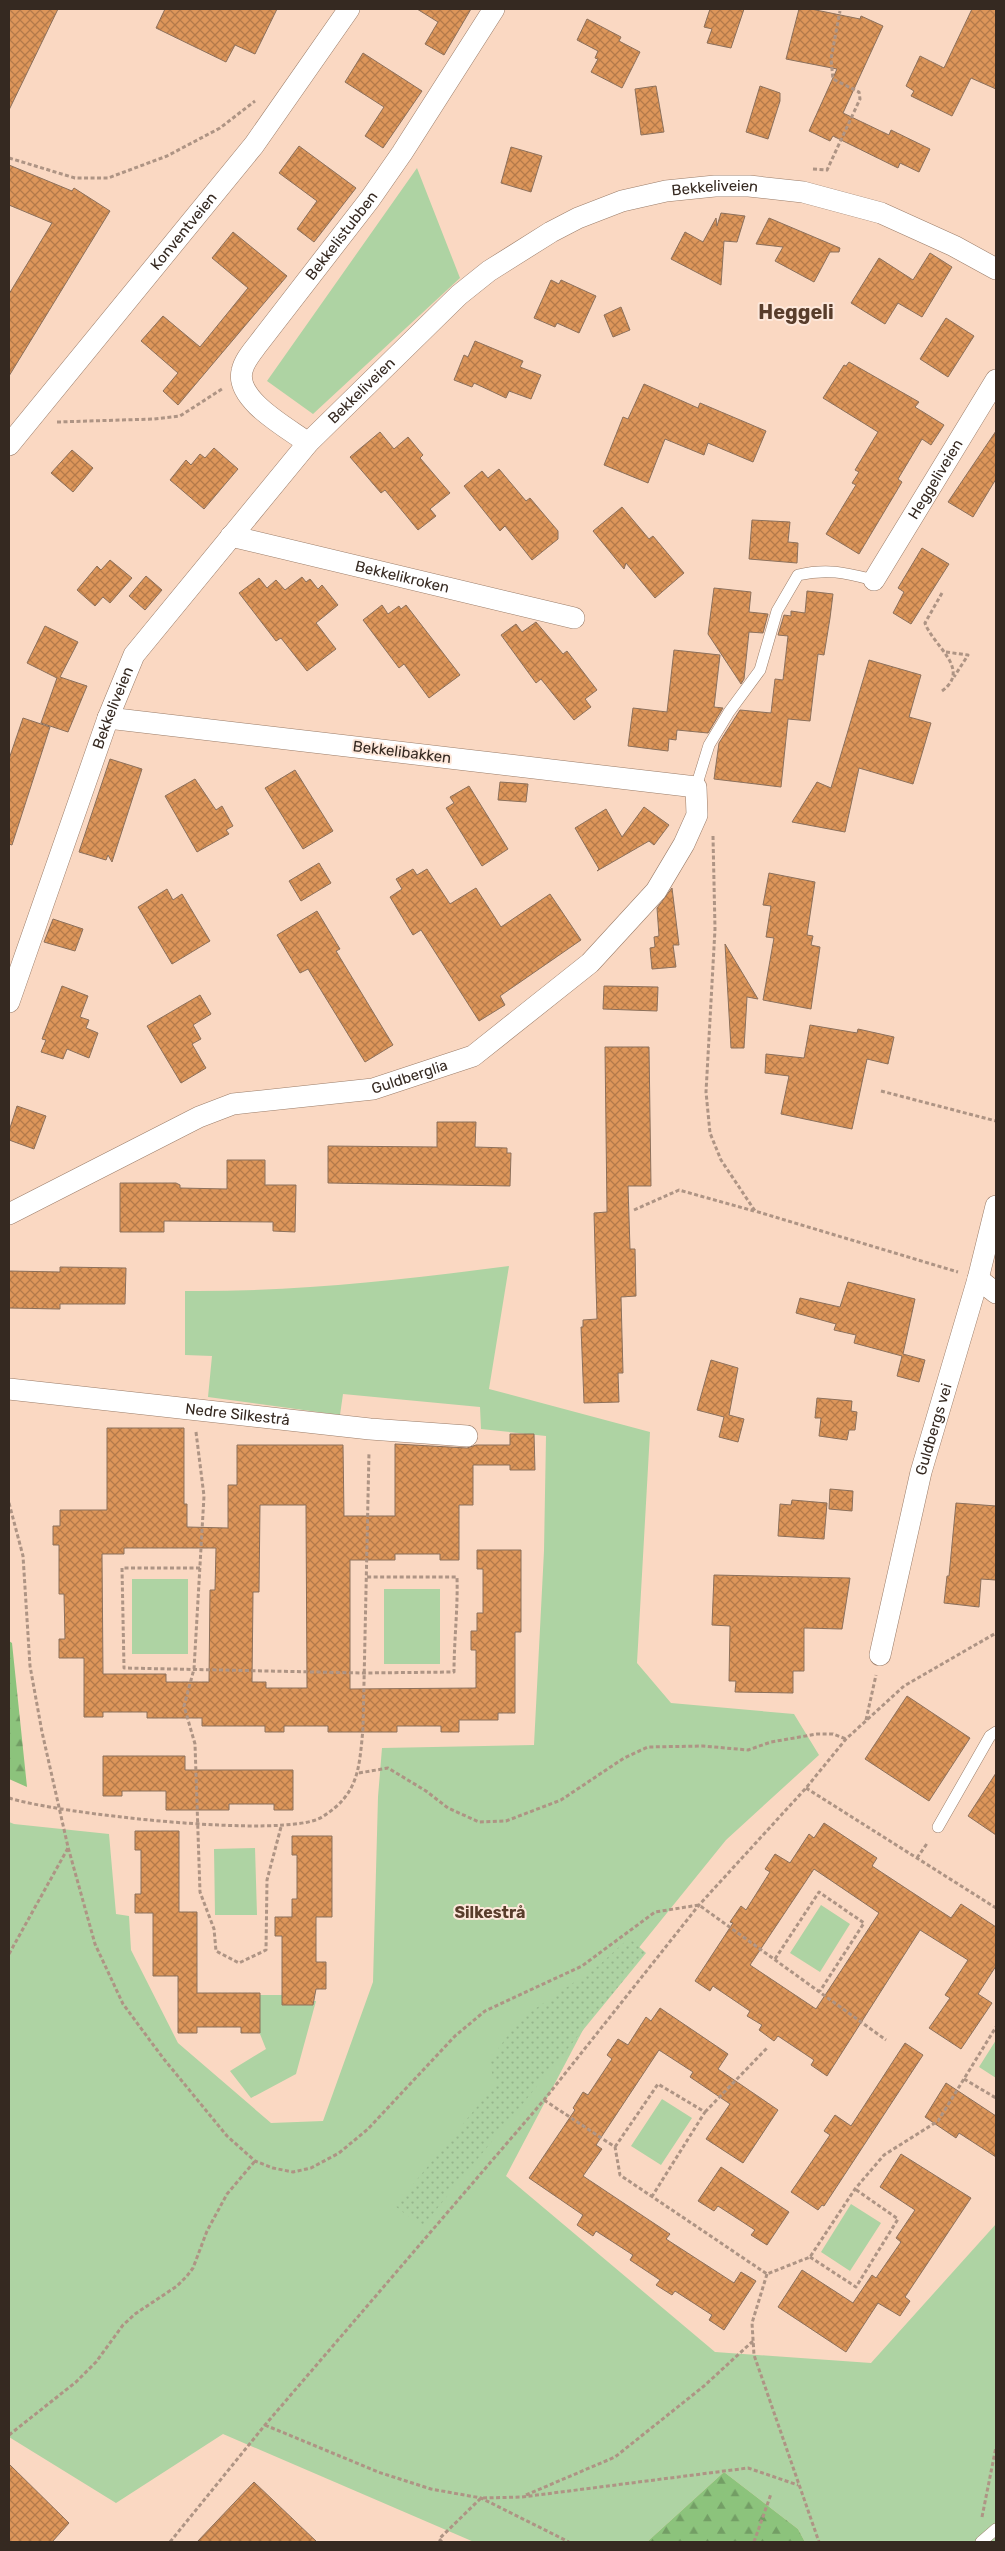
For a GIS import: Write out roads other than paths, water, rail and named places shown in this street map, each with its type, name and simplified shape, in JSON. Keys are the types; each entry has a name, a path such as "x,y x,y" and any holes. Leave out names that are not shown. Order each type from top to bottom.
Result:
{"street":[{"name":"Konventveien","path":"9,445 254,145 349,9"},
{"name":"Bekkelistubben","path":"308,444 251,401 241,381 242,370 247,359 370,199 402,153 494,9"},
{"name":"Bekkeliveien","path":"9,1002 108,718 134,655 308,444 459,295 489,271 517,252 578,218 622,201 647,194 715,186 749,186 803,192 881,213 920,229 996,269"},
{"name":"Heggeliveien","path":"874,580 996,380"},
{"name":"Bekkelikroken","path":"231,536 574,618"},
{"name":"Bekkelibakken","path":"108,718 696,787"},
{"name":"Guldberglia","path":"9,1214 199,1117 233,1104 373,1089 473,1056 590,963 656,891 684,844 697,816 696,787"},
{"name":"Guldbergs vei","path":"880,1655 921,1472 978,1279 996,1206"},
{"path":"978,1279 996,1294"},
{"name":"Nedre Silkestrå","path":"9,1389 370,1429 467,1436"}],"lane":[{"path":"696,787 709,745 729,712 760,670 777,611 798,575 819,570 842,572 874,580"},
{"path":"938,1827 990,1736 996,1732"},
{"path":"981,2542 996,2529"}],"district":[{"name":"Heggeli","path":"796,312"},
{"name":"Silkestrå","path":"490,1912"}]}
